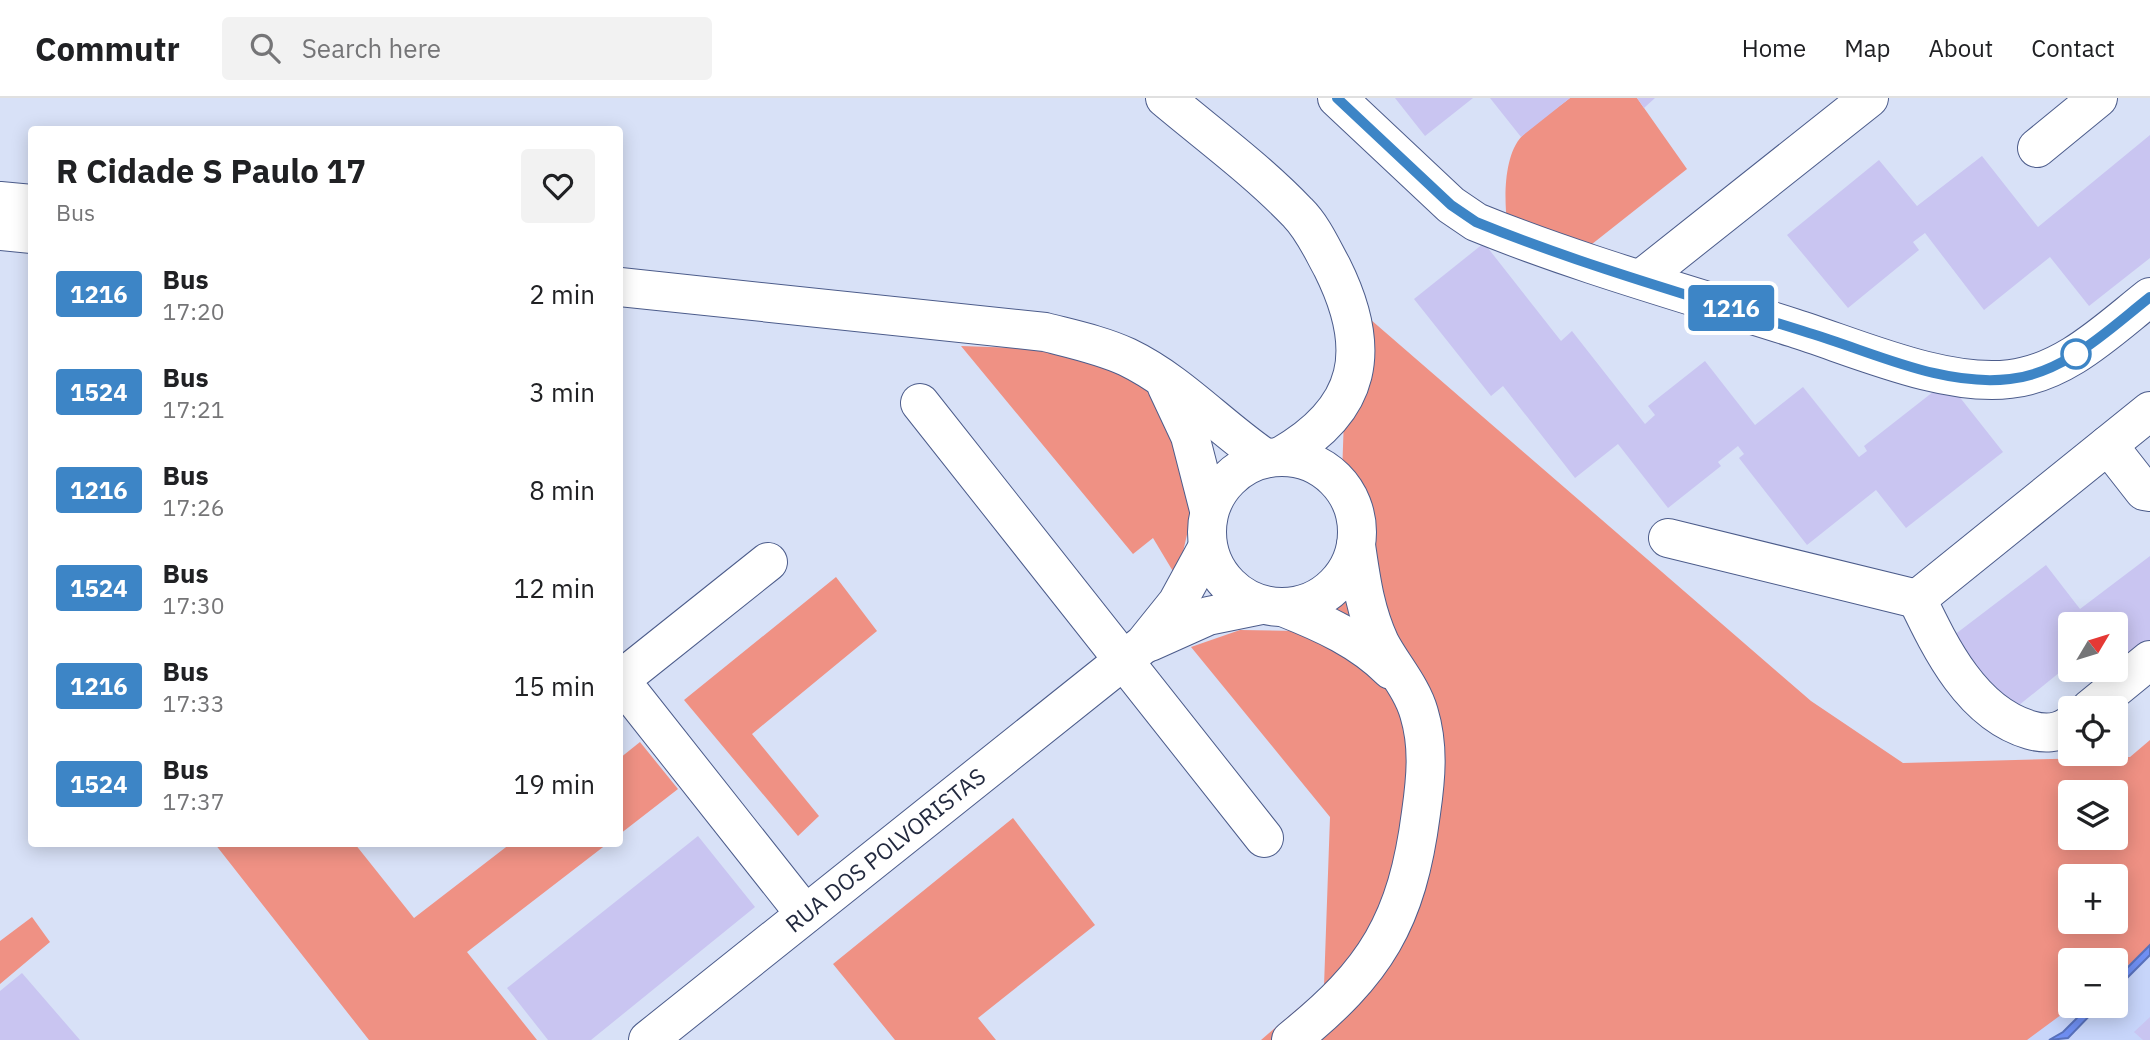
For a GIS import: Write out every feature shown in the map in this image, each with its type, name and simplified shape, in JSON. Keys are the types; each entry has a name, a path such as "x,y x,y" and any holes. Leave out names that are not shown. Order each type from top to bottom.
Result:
{"street":[{"path":"1165,98 1299,214 1318,239 1348,300 1355,338 1341,459 1345,491 1353,507 1366,611 1419,710 1427,749 1415,863 1401,908 1384,943 1358,980 1325,1013 1291,1040"},
{"path":"1337,98 1451,205 1476,222 1641,279 1955,379 2010,379 2049,370 2081,351 2150,297"},
{"path":"1641,279 1869,98"},
{"path":"2037,148 2098,98"},
{"path":"0,201 28,204"},
{"path":"0,231 28,234"},
{"path":"623,288 1045,332 1127,357 1160,377 1273,457 1317,465 1345,491"},
{"path":"1160,377 1190,436 1209,510"},
{"path":"1351,383 1346,397 1310,439 1273,457 1246,465 1230,476 1217,491 1209,510 1206,528 1208,548 1214,567 1227,584 1243,597 1324,624 1371,651 1404,684"},
{"path":"920,403 1134,652 1265,838"},
{"path":"1917,599 2150,411"},
{"path":"2108,445 2144,491 2150,492"},
{"path":"1668,538 1917,599"},
{"path":"1273,606 1310,602 1331,589 1348,569 1356,545"},
{"name":"RUA DOS POLVORISTAS","path":"648,1040 1134,652 1177,603 1208,548"},
{"path":"623,678 768,562"},
{"path":"1917,599 1939,644 1984,704 2014,725 2044,734 2058,729"},
{"name":"RUA DOS POLVORISTAS","path":"1134,652 1208,616 1273,606"},
{"path":"2106,696 2150,660"},
{"path":"623,684 806,914"}],"shaded area":[{"path":"1570,98 1637,98 1687,169 1587,248 1507,222 1507,177 1516,144 1533,126"},
{"path":"1348,300 1811,701 1903,763 2058,759 2058,766 2128,766 2128,757 2150,740 2150,949 2128,965 2128,948 2058,948 2058,1017 2027,1040 1261,1040 1324,986 1330,817 1191,647 1240,630 1296,631 1336,652"},
{"path":"961,346 1072,350 1146,381 1175,430 1192,513 1177,578 1153,538 1133,554"},
{"path":"836,577 877,631 752,734 819,816 798,836 684,700"},
{"path":"640,742 678,789 623,832 623,756"},
{"path":"1013,818 1095,925 978,1018 996,1040 895,1040 833,964"},
{"path":"217,847 357,847 414,918 506,847 603,847 467,952 537,1040 369,1040"},
{"path":"32,917 50,942 0,984 0,941"},
{"path":"2150,949 2150,1040 1967,1040 2058,1010 2058,1018 2128,1018 2128,960"}],"water":[{"path":"2150,945 2150,955 2128,977 2128,967"},
{"path":"2077,1018 2087,1018 2068,1038 2049,1040 2063,1032"}],"building":[{"path":"1395,98 1473,98 1425,136"},
{"path":"1490,98 1570,98 1521,137"},
{"path":"1637,98 1655,98 1644,108"},
{"path":"2150,135 2150,258 2089,306 2050,257 1984,310 1925,233 1913,242 1919,250 1848,308 1787,235 1879,160 1917,206 1982,156 2038,227"},
{"path":"1484,243 1561,341 1572,331 1645,424 1655,415 1648,406 1705,361 1755,425 1803,387 1859,457 1867,451 1864,446 1947,381 2003,452 1906,528 1876,490 1807,545 1739,458 1744,454 1738,446 1718,462 1721,466 1668,508 1618,444 1575,478 1503,386 1491,396 1414,299"},
{"path":"2150,556 2150,665 2128,667 2128,612 2058,612 2058,674 2003,718 1945,642 2046,565 2080,609"},
{"path":"698,836 755,907 591,1040 548,1040 507,988"},
{"path":"22,973 80,1040 0,1040 0,991"},
{"path":"2150,1017 2150,1040 2143,1040 2134,1032"}],"bus line":[{"name":"1216","path":"1337,98 1451,205 1476,222 1672,289 1955,379 2010,379 2049,370 2081,351 2150,297"}]}
